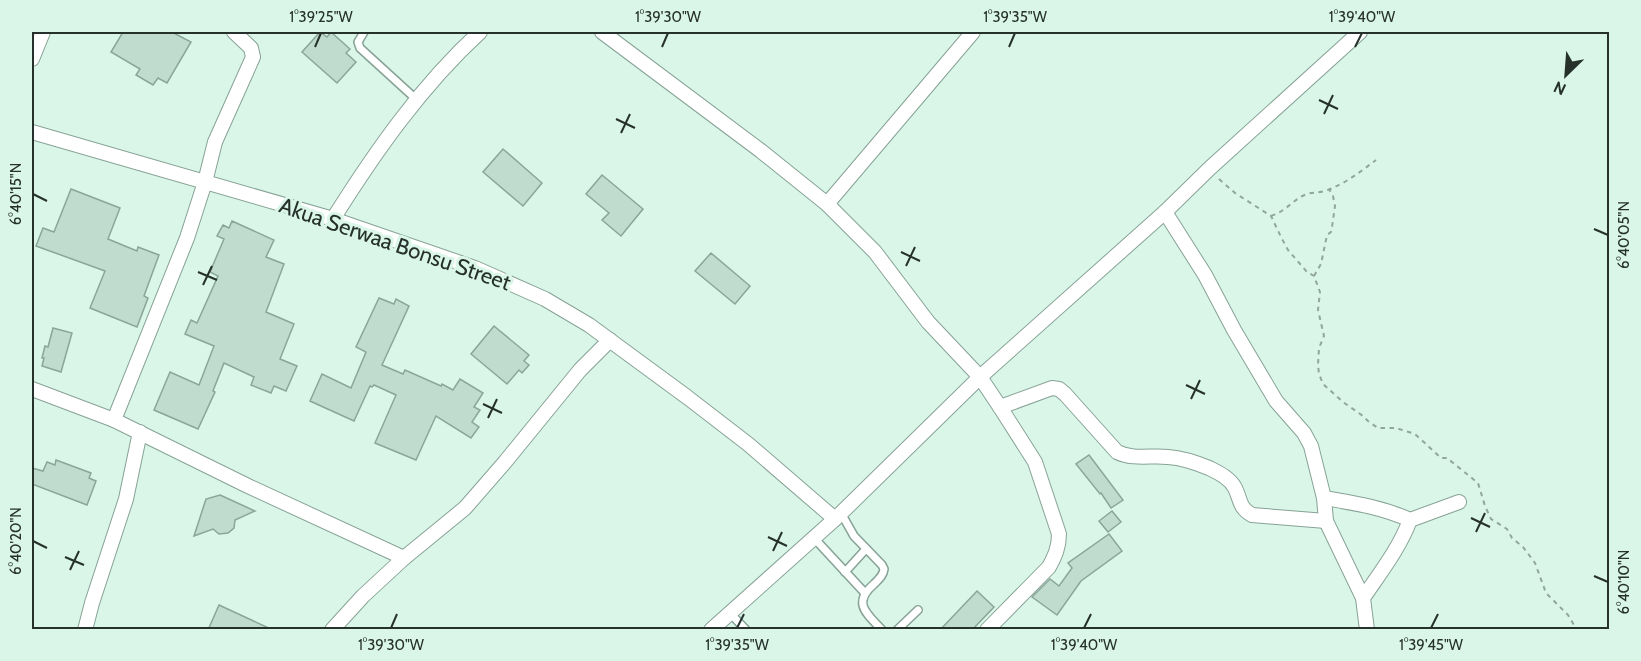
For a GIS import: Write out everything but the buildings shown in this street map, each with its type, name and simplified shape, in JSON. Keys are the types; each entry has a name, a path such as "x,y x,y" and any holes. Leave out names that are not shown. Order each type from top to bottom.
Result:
{"street":[{"path":"32,59 43,32"},
{"path":"114,420 187,238 215,142 253,57 250,48 234,32"},
{"path":"333,219 372,160 417,100 459,51 480,32"},
{"path":"602,32 761,151 827,204 875,252 928,322 980,377 1000,407 1035,462 1059,534 1059,545 1049,567 987,630"},
{"path":"827,204 973,32"},
{"path":"711,630 838,516 980,377 1165,212 1210,168 1360,32"},
{"name":"Akua Serwaa Bonsu Street","path":"32,132 333,219 476,268 512,283 545,299 610,340 748,444 838,516"},
{"path":"1165,212 1205,275 1276,401 1304,433 1311,446 1324,498 1326,520 1364,598 1367,630"},
{"path":"332,630 363,596 404,558 465,508 580,370 610,340"},
{"path":"1000,407 1052,388 1059,389 1117,452 1124,456 1169,457 1196,463 1222,474 1235,488 1243,509 1252,515 1326,520"},
{"path":"32,389 114,420 248,486 404,558"},
{"path":"85,630 126,499 140,432"},
{"path":"1324,498 1378,508 1410,520 1460,502"},
{"path":"1364,598 1395,551 1410,520"}],"lane":[{"path":"364,32 358,42 360,48 417,100"},
{"path":"838,516 882,565 884,572 864,592 862,600 864,609 882,630"},
{"path":"814,538 864,592"},
{"path":"845,572 867,549"},
{"path":"897,630 918,610"},
{"path":"730,613 746,630"}],"path":[{"path":"1271,216 1281,213 1308,194 1322,192 1349,180 1376,160"},
{"path":"1210,168 1217,178 1235,193 1271,216 1288,250 1307,272 1314,276 1320,292 1318,310 1324,336 1319,348 1318,365 1323,384"},
{"path":"1314,276 1321,264 1327,235 1331,232 1332,227 1335,206 1329,189"}]}
